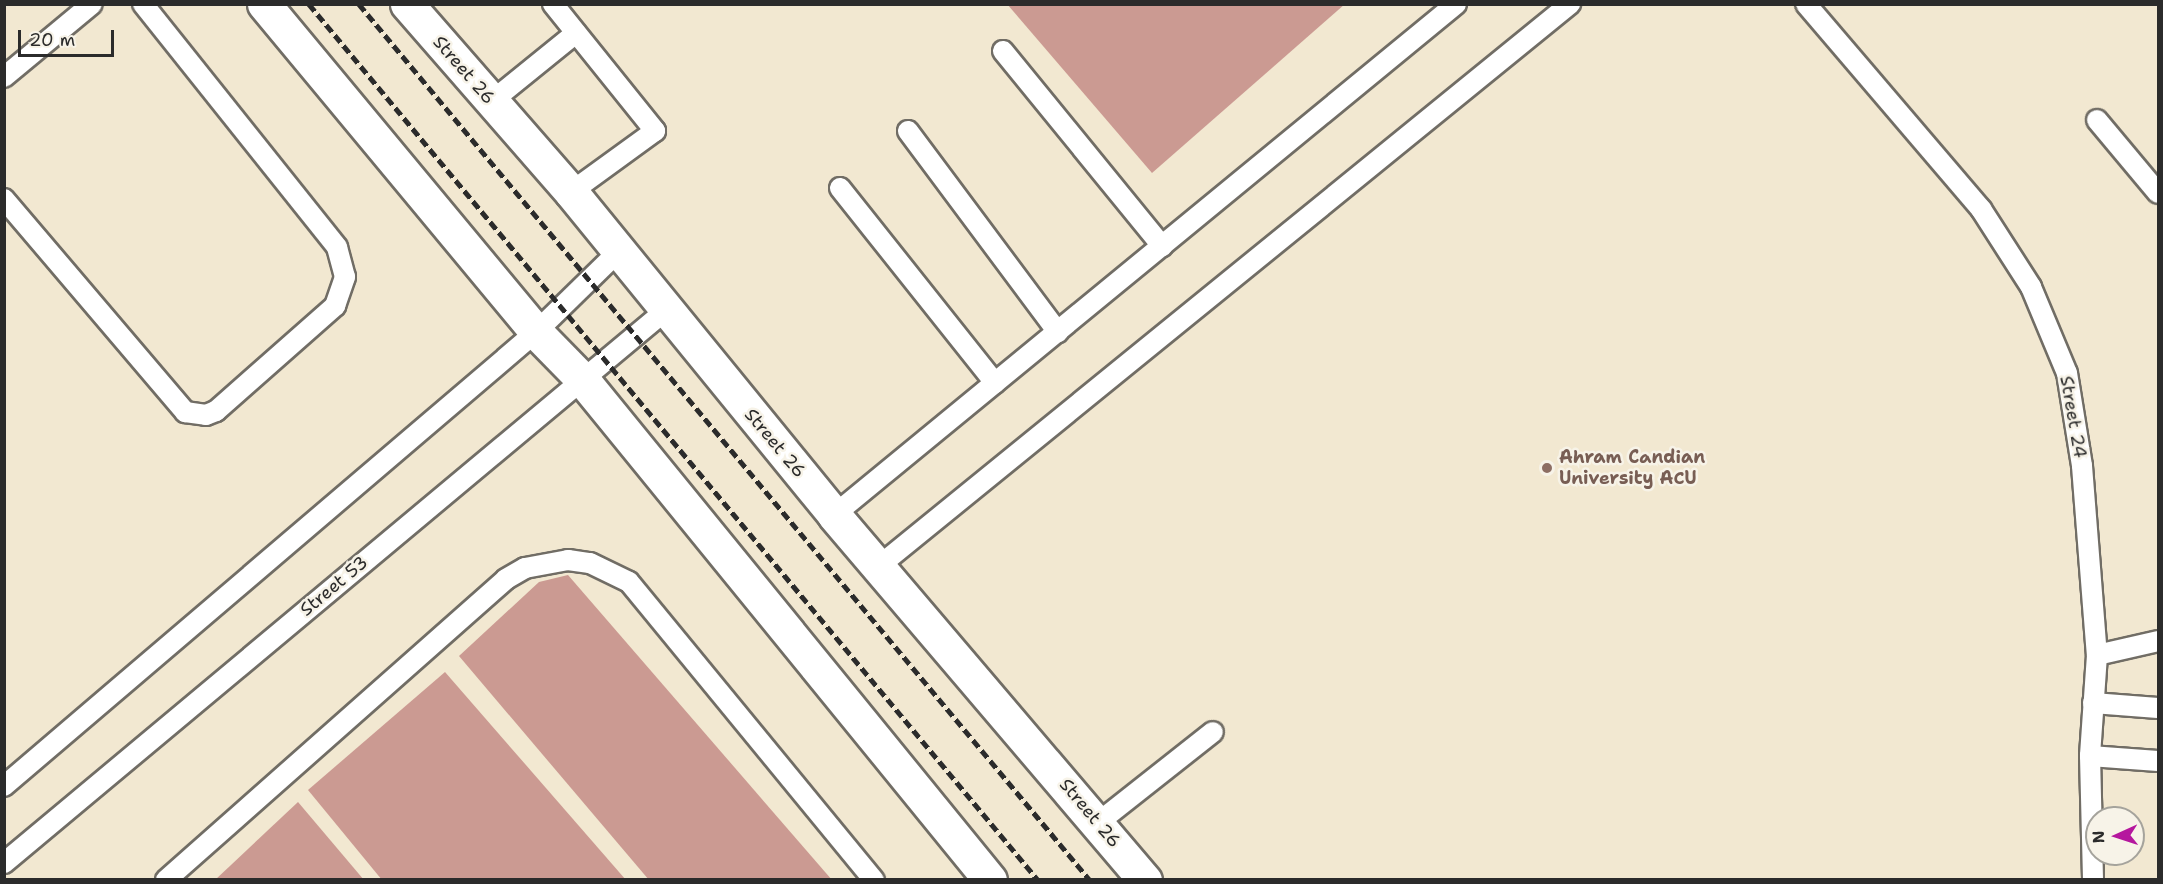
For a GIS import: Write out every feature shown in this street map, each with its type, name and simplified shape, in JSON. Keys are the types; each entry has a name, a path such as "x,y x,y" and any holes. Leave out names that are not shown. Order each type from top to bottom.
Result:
{"street":[{"path":"264,4 536,332 582,379 990,879"},
{"name":"Street 26","path":"407,4 571,192 665,311 834,515 1099,822 1145,879"}],"lane":[{"path":"4,77 92,4"},
{"path":"4,199 185,412 206,415 216,411 335,306 345,277 338,247 142,4"},
{"path":"553,4 655,131 571,192"},
{"path":"834,515 1456,4"},
{"path":"879,566 1570,4"},
{"name":"Street 24","path":"1806,4 1981,209 2031,287 2067,373 2082,466 2097,655 2090,756 2093,879"},
{"path":"492,101 576,33"},
{"path":"1003,51 1162,246"},
{"path":"2097,120 2158,193"},
{"path":"908,132 1058,332"},
{"path":"840,188 995,383"},
{"path":"4,786 536,332 618,252"},
{"name":"Street 53","path":"4,863 665,311"},
{"path":"166,879 506,579 536,565 568,560 590,563 629,582 874,879"},
{"path":"2097,655 2158,641"},
{"path":"2093,703 2158,708"},
{"path":"1099,822 1213,732"},
{"path":"2090,756 2158,761"}],"building":[{"path":"1007,4 1345,4 1152,173"},
{"path":"568,575 832,880 649,880 459,656 539,582"},
{"path":"445,672 626,880 382,880 308,790"},
{"path":"298,802 364,880 215,880"}],"railway":[{"path":"309,4 1038,880"},
{"path":"359,4 1090,880"}],"place":[{"name":"Ahram Candian University ACU","path":"1547,468"}]}
